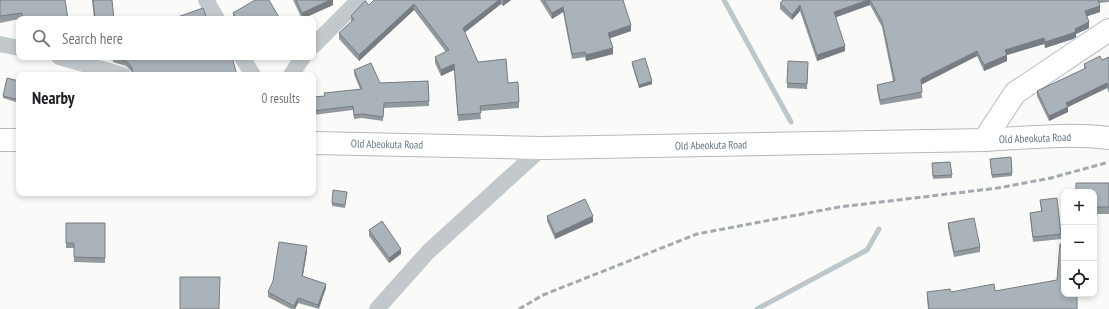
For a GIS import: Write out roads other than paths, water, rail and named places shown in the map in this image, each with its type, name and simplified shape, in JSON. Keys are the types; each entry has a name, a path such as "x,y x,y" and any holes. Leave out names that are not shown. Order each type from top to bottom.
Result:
{"main road":[{"path":"984,140 1015,94 1109,30"},
{"name":"Old Abeokuta Road","path":"316,143 542,148 984,140 1096,136 1109,138"},
{"path":"0,140 16,140"}],"street":[{"path":"206,0 215,16"},
{"path":"316,43 359,0"},
{"path":"0,44 16,47"},
{"path":"70,60 112,72"},
{"path":"244,60 251,72"},
{"path":"293,72 301,60"},
{"path":"377,309 428,252 542,148"}],"waterway":[{"path":"724,0 791,122"},
{"path":"757,309 867,250 879,229"}],"railway":[{"path":"519,309 543,295 697,234 839,207 998,188 1051,178 1109,162"}]}
